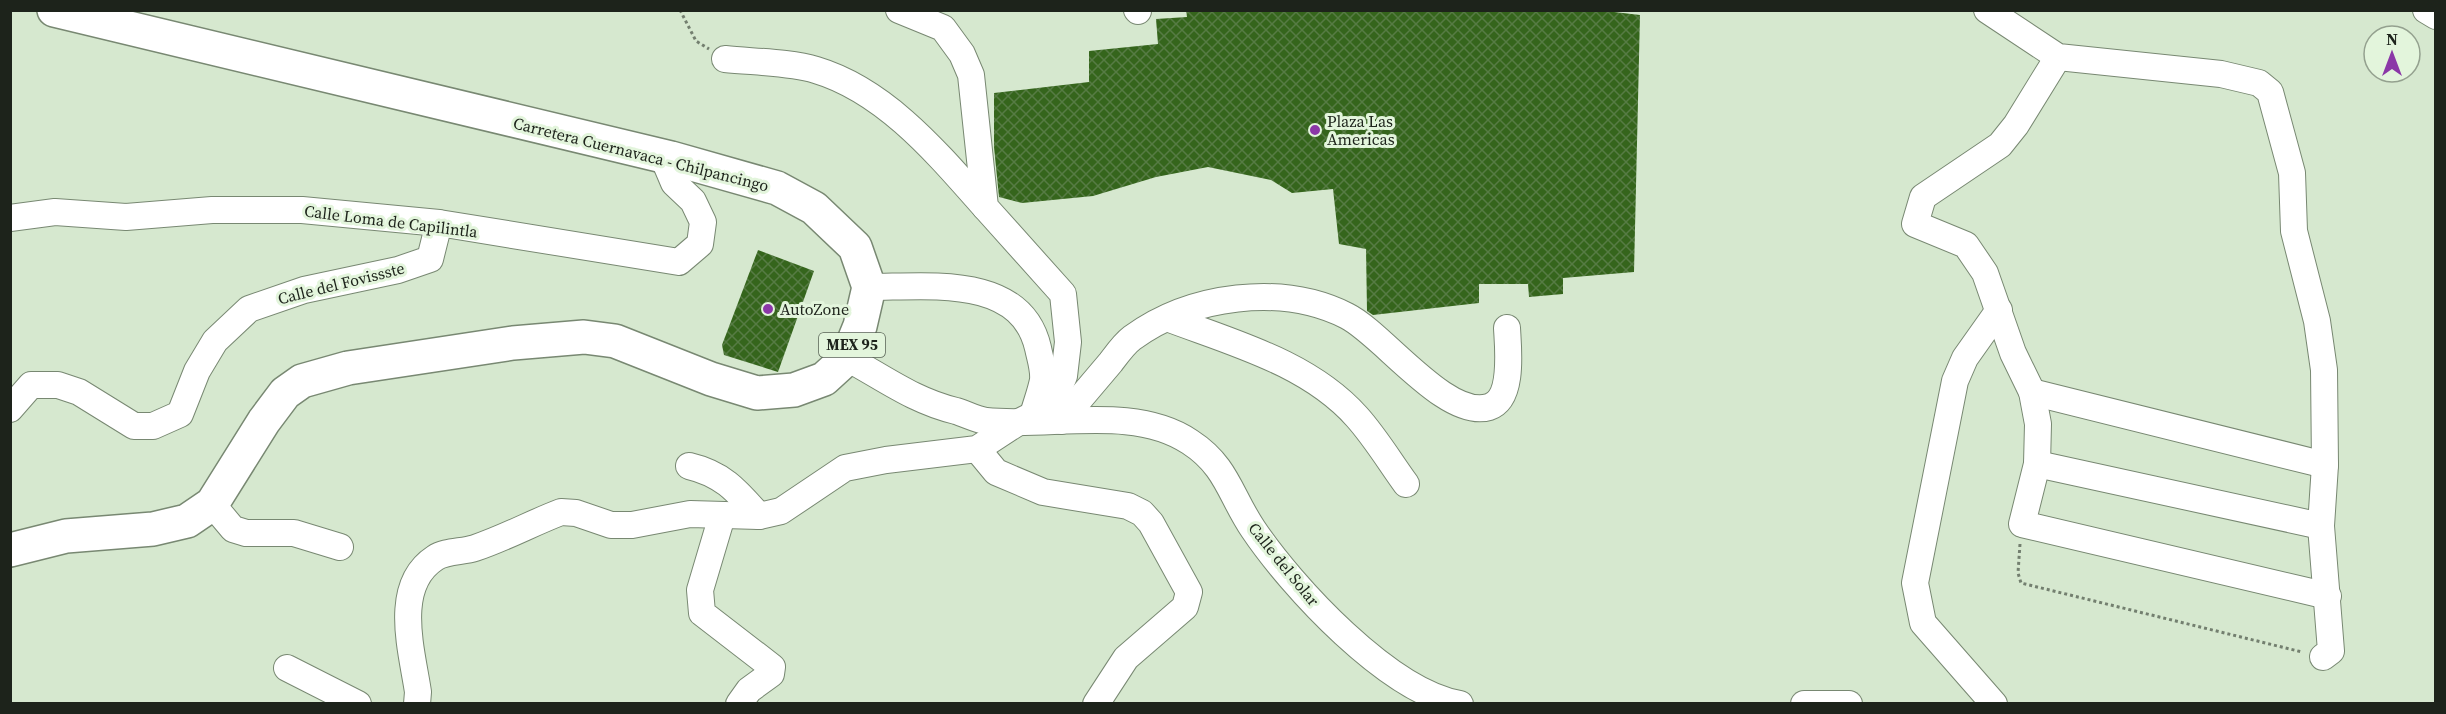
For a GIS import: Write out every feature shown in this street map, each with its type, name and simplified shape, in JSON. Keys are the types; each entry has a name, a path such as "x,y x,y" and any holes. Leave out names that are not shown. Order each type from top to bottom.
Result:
{"main road":[{"name":"Carretera Cuernavaca - Chilpancingo","path":"54,10 663,157 777,188 814,208 855,247 869,286"},
{"name":"MEX 95","path":"10,550 66,536 153,529 187,521 212,504 264,421 285,393 302,381 348,368 513,343 584,337 615,341 711,379 757,393 794,390 824,379 847,358 860,326 869,286"}],"street":[{"path":"899,10 943,28 962,54 971,75 985,207"},
{"path":"1987,10 2058,57 2221,74 2259,83 2270,92 2292,173 2294,231 2318,330 2324,370 2325,465 2321,526 2331,651 2322,657"},
{"path":"2426,10 2436,16"},
{"path":"2058,57 2016,125 2000,145 1923,197 1916,212 1915,224 1966,245 1985,273 2013,353 2032,392 2038,424 2037,464 2022,524 2328,596"},
{"path":"412,700 408,621 410,594 417,576 436,557 473,549 561,512 576,513 611,525 632,525 690,514 759,516 781,511 845,468 885,459 977,449 1047,408 1061,388 1068,342 1066,305 1058,287 899,118 851,84 814,69 725,59"},
{"name":"Calle Loma de Capilintla","path":"10,218 55,212 126,218 212,210 302,210 439,223 617,254 679,262 700,244 703,222 693,201 674,183 663,157"},
{"name":"Calle del Fovissste","path":"10,409 31,385 58,385 79,392 134,426 153,426 180,414 196,371 215,341 249,309 304,290 398,270 430,259 439,223"},
{"path":"869,286 936,287 975,291 1006,301 1026,318 1035,334 1042,380 1025,419"},
{"path":"1061,421 1130,339 1167,318 1222,300 1260,296 1301,300 1349,317 1446,398 1468,406 1489,407 1501,398 1508,373 1507,328"},
{"path":"1994,704 1923,623 1915,583 1955,381 1965,358 1999,310"},
{"path":"1167,318 1259,352 1318,382 1357,416 1406,484"},
{"name":"Calle del Solar","path":"847,358 936,408 983,420 1122,421 1169,432 1189,441 1213,459 1229,481 1252,528 1313,603 1357,646 1402,680 1450,702 1460,704"},
{"path":"2032,392 2325,465"},
{"path":"977,449 996,472 1043,492 1128,506 1142,513 1151,523 1189,592 1185,608 1126,658 1096,704"},
{"path":"2037,464 2321,526"},
{"path":"689,466 709,470 732,485 759,516"},
{"path":"212,504 233,529 246,533 294,534 340,547"},
{"path":"722,516 700,590 702,613 772,667 771,675 749,690 739,704"},
{"path":"287,668 358,704"},
{"path":"1803,704 1849,704"}],"path":[{"path":"680,10 696,41 725,59"},
{"path":"2022,524 2018,573 2021,583 2322,657"}],"building":[{"name":"Plaza Las Americas","path":"1186,10 1597,10 1640,15 1634,272 1563,278 1563,294 1529,297 1528,284 1479,284 1479,303 1373,315 1367,311 1366,249 1339,244 1333,189 1292,193 1271,180 1208,167 1156,177 1093,196 1022,203 999,197 994,147 994,93 1089,82 1089,51 1158,44 1156,19 1187,17"},
{"name":"AutoZone","path":"758,250 814,271 778,372 724,355 722,345"}],"place":[{"name":"Plaza Las Americas","path":"1315,130"},
{"name":"AutoZone","path":"768,309"}]}
